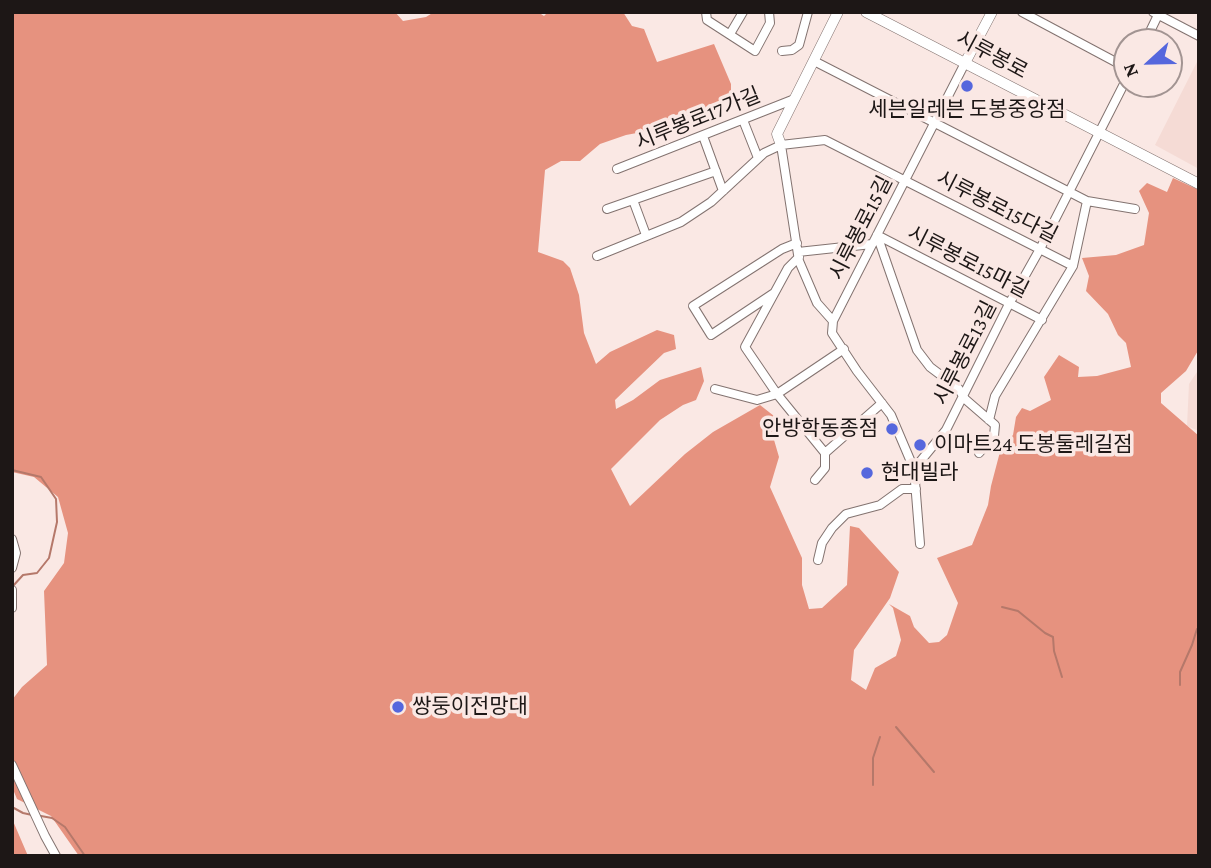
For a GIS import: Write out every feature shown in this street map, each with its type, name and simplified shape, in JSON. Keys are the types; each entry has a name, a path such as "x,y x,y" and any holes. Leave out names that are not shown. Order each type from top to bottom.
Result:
{"street":[{"path":"706,12 707,20 755,51 770,23 769,12"},
{"path":"730,34 743,12"},
{"path":"782,51 792,50 799,45 808,12"},
{"path":"838,12 777,134 798,251 817,303 833,321 832,333 891,415 914,469 920,544"},
{"name":"시루봉로","path":"866,12 1199,184"},
{"path":"965,63 992,12"},
{"path":"1022,12 1113,61"},
{"path":"1156,14 1199,36"},
{"path":"814,61 1087,201 1135,209"},
{"name":"시루봉로15길","path":"833,321 965,63"},
{"path":"1040,249 1117,98"},
{"name":"시루봉로17가길","path":"617,169 792,100"},
{"path":"743,120 758,158"},
{"path":"703,136 723,191"},
{"name":"시루봉로15다길","path":"781,145 825,140 1073,265"},
{"path":"597,256 681,222 723,191 764,152 781,145"},
{"path":"607,209 716,171"},
{"path":"633,200 646,235"},
{"path":"989,420 995,396 1073,265 1087,201"},
{"path":"877,235 918,350 930,367 958,388 962,395 995,425 995,432 979,453"},
{"name":"시루봉로15마길","path":"877,235 1042,320"},
{"path":"775,293 710,335 693,306 782,249 798,251 872,244"},
{"name":"시루봉로13길","path":"914,469 946,430 1009,304 1040,249"},
{"path":"798,251 746,347 778,394 825,453 825,468 815,480"},
{"path":"715,389 757,400 778,394 844,349"},
{"path":"825,453 882,403"},
{"path":"818,560 822,543 846,514 880,505 902,489 916,489"},
{"path":"12,539 16,553 12,568"},
{"path":"12,593 12,608"},
{"path":"12,765 57,856"}],"shaded area":[{"path":"12,12 395,12 403,21 426,17 434,12 538,12 544,16 548,12 623,12 632,26 644,29 657,62 714,44 731,84 731,100 680,125 626,135 600,144 580,161 561,161 545,170 538,252 563,261 570,268 579,295 584,333 596,364 610,352 657,330 674,335 676,349 664,353 615,400 616,409 660,380 701,367 704,381 696,400 660,420 611,469 630,506 685,454 713,432 760,405 774,416 772,433 779,457 770,487 802,558 802,585 809,609 822,608 847,585 850,526 859,528 899,572 890,598 854,650 851,680 866,690 875,668 896,656 901,640 893,608 889,604 910,616 914,627 929,643 939,642 947,635 958,603 937,558 972,545 988,505 1001,448 1013,435 1016,417 1022,408 1030,411 1051,400 1044,377 1059,355 1079,367 1078,377 1097,376 1131,367 1126,343 1118,335 1108,314 1086,291 1089,276 1082,258 1116,255 1144,245 1149,213 1139,191 1147,183 1167,192 1173,178 1199,190 1199,349 1186,371 1161,393 1161,403 1199,436 1199,856 79,856 51,816 17,799 12,787 12,700 22,687 47,665 44,591 64,563 68,533 58,497 34,477 12,472"},
{"path":"1199,58 1199,169 1155,145 1179,98 1183,98 1183,90"},
{"path":"1199,369 1199,431 1187,426 1189,384"},
{"path":"13,821 28,856 12,856"}],"waterway":[{"path":"12,470 41,477 56,499 57,522 49,558 37,573 23,575 13,586"},
{"path":"1002,607 1018,611 1053,637 1062,677"},
{"path":"1180,685 1180,672 1197,629"},
{"path":"896,727 934,772"},
{"path":"873,785 873,758 880,737"},
{"path":"12,807 32,815"},
{"path":"41,816 52,818 65,827 85,856"}],"place":[{"name":"세븐일레븐 도봉중앙점","path":"967,86"},
{"name":"안방학동종점","path":"892,429"},
{"name":"이마트24 도봉둘레길점","path":"920,445"},
{"name":"현대빌라","path":"867,473"},
{"name":"쌍둥이전망대","path":"398,707"}]}
